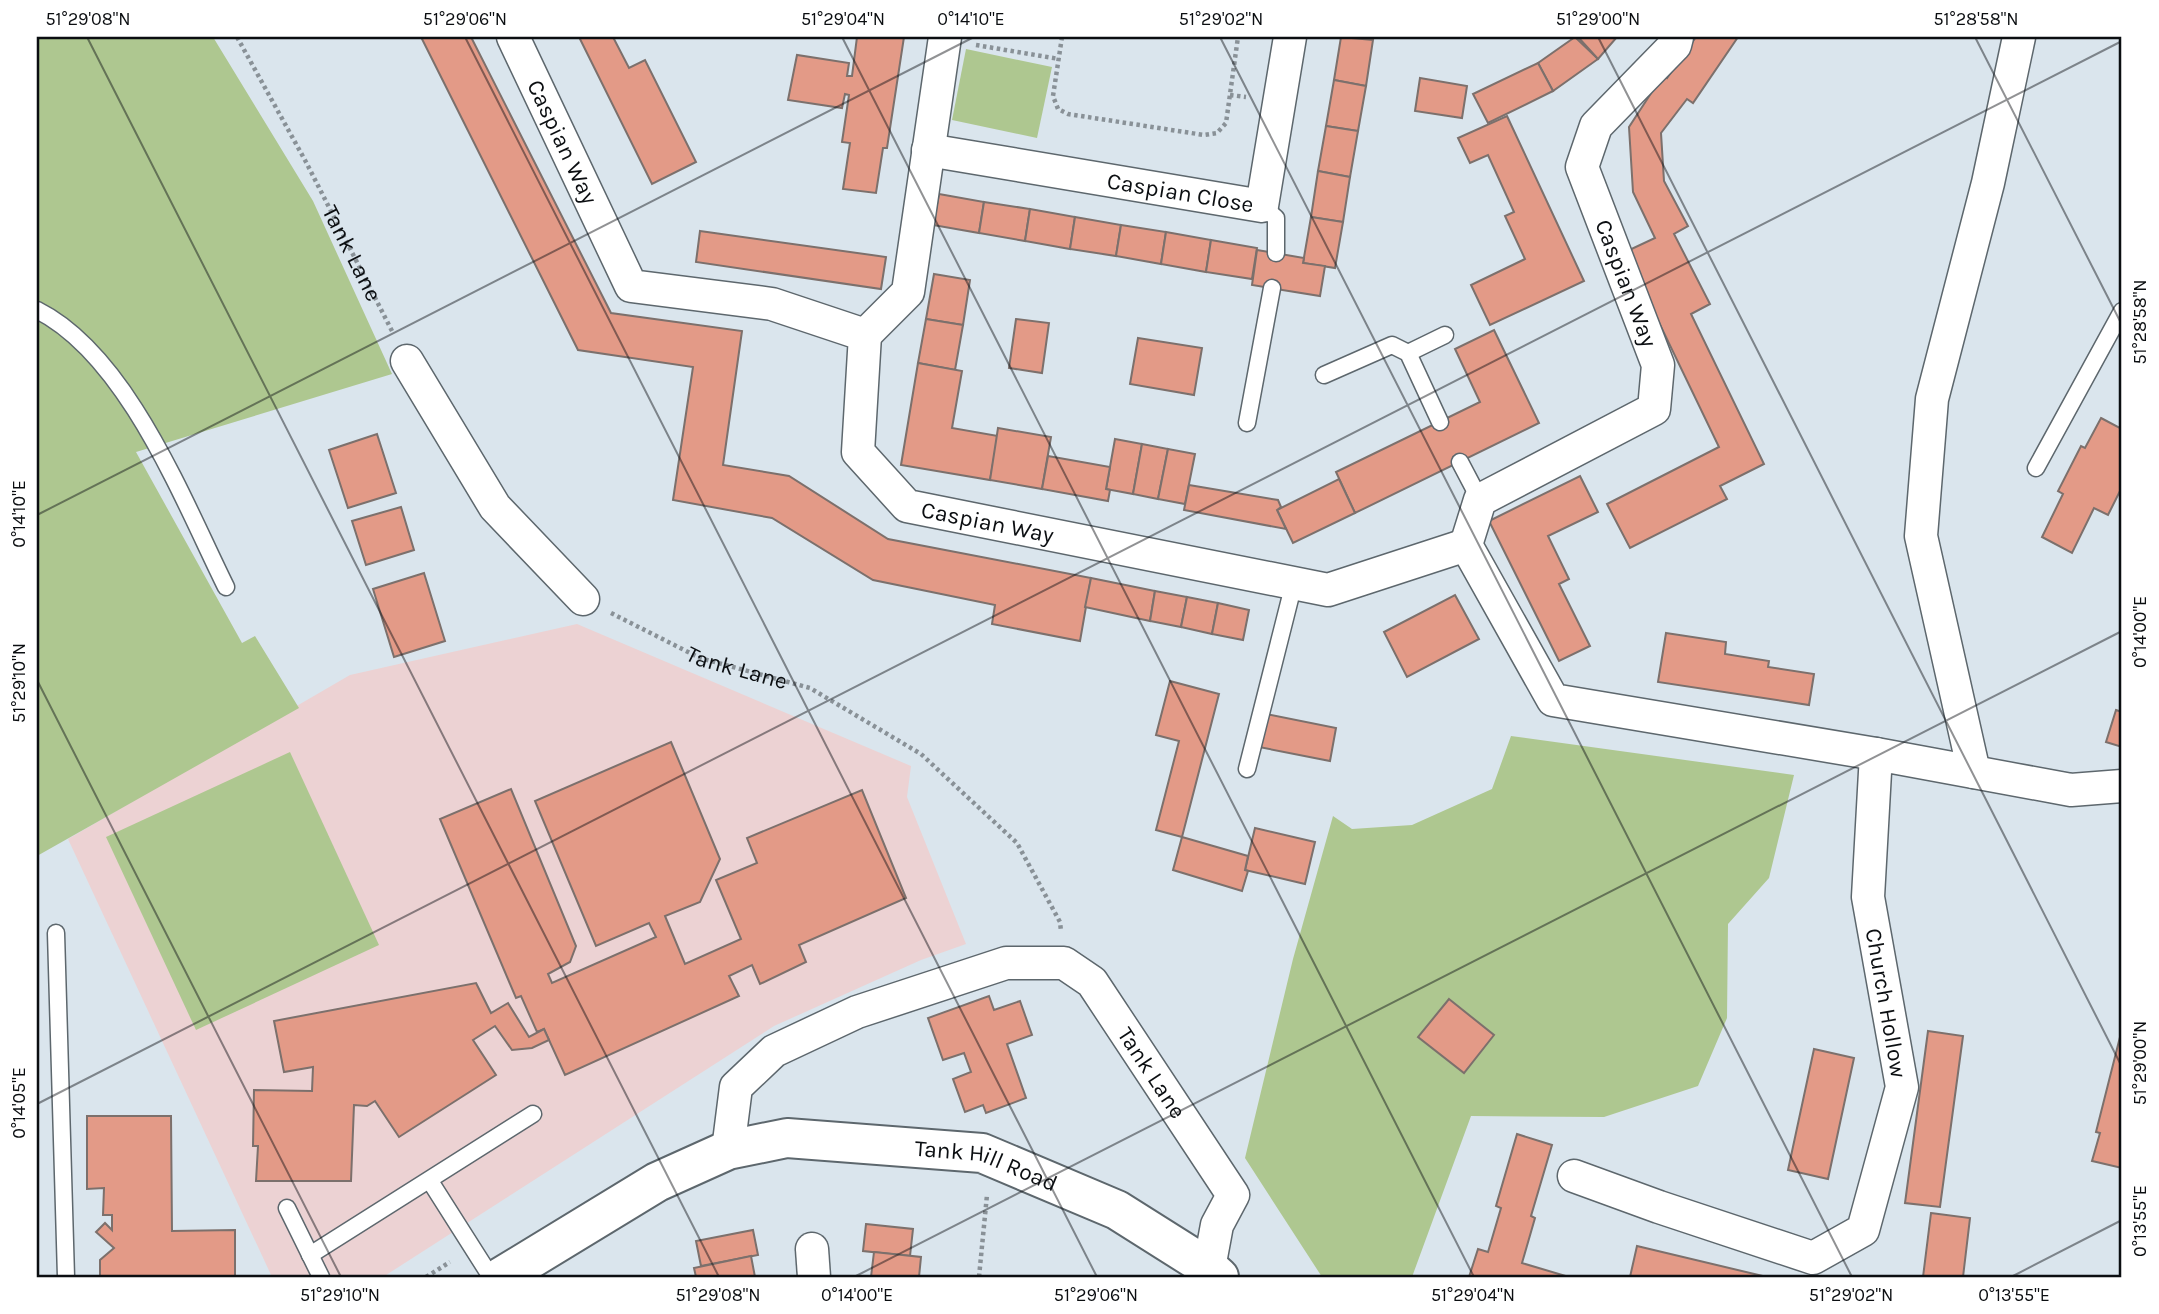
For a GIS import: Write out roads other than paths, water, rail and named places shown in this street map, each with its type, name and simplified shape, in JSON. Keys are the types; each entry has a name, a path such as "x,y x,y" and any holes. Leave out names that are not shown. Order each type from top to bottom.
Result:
{"street":[{"name":"Caspian Way","path":"513,37 631,286 772,304 865,335 858,452 907,506 1328,590 1466,545"},
{"name":"Caspian Close","path":"928,150 1262,206 1290,37"},
{"name":"Caspian Way","path":"1480,500 1654,409 1658,365 1582,167 1596,126 1675,45 1677,37"},
{"path":"1974,772 1921,536 1932,400 1988,183 2019,37"},
{"path":"865,335 908,292 944,38"},
{"path":"407,361 495,507 583,599"},
{"path":"1480,500 1466,545 1553,700 2071,790 2122,786"},
{"name":"Church Hollow","path":"1574,1175 1658,1207 1813,1258 1863,1230 1902,1087 1868,897 1876,754"},
{"name":"Tank Lane","path":"728,1150 736,1087 774,1051 857,1012 955,977 1006,963 1064,963 1092,982 1233,1195 1217,1225 1214,1273"},
{"name":"Tank Hill Road","path":"501,1277 657,1182 728,1150 788,1138 982,1153 1117,1210 1214,1273"}],"lane":[{"path":"1262,206 1276,218 1276,253"},
{"path":"1247,422 1272,288"},
{"path":"37,310 50,317 103,364 155,443 226,587"},
{"path":"2036,468 2122,311"},
{"path":"1408,354 1444,335"},
{"path":"1324,375 1392,345 1408,354 1440,422"},
{"path":"1460,462 1480,500"},
{"path":"1247,769 1294,583"},
{"path":"56,933 66,1277"},
{"path":"310,1255 533,1114"},
{"path":"430,1181 491,1277"},
{"path":"287,1208 321,1277"}]}
